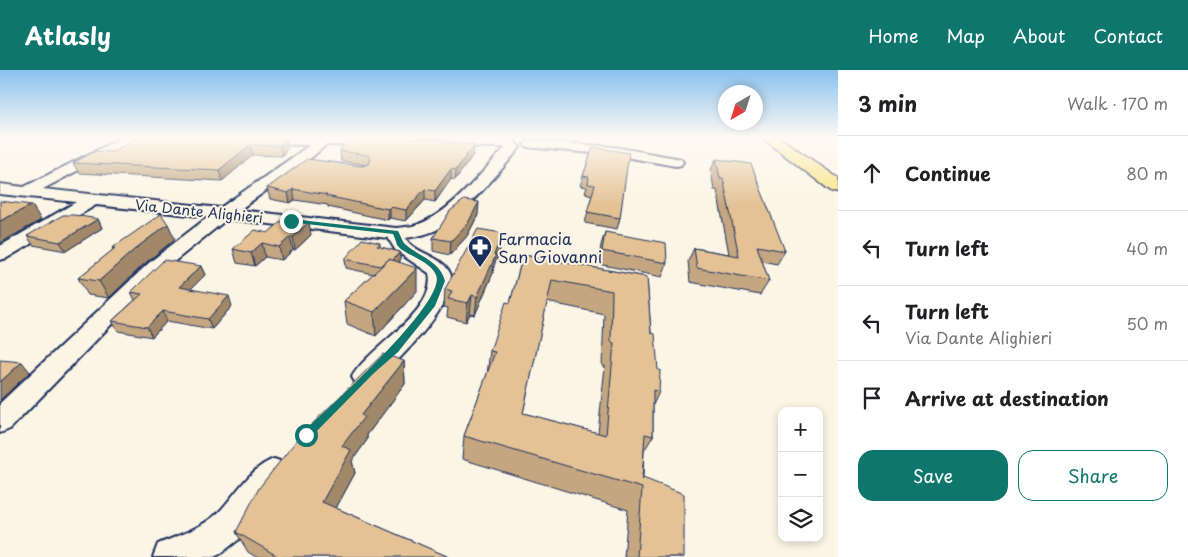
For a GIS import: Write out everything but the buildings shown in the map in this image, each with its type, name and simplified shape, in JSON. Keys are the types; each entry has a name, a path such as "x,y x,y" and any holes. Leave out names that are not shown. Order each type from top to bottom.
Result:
{"highway":[{"path":"800,160 838,187"},
{"path":"818,160 838,174"}],"street":[{"path":"0,199 81,160"},
{"path":"0,421 158,265 222,214 300,160 318,163"},
{"path":"424,258 430,238 428,228 445,218 502,160"},
{"path":"663,160 676,162"},
{"name":"Via Dante Alighieri","path":"14,191 396,233 413,232 428,228"},
{"path":"0,254 94,199"},
{"path":"345,396 395,350 432,304 442,281 440,273 424,258 401,245 396,233"},
{"path":"171,557 214,550 230,525 288,457"}],"place":[{"name":"Farmacia San Giovanni","path":"480,268"}],"route":[{"path":"291,221 396,233 401,245 424,258 440,273 442,281 432,304 395,350 371,370 306,435"}]}
